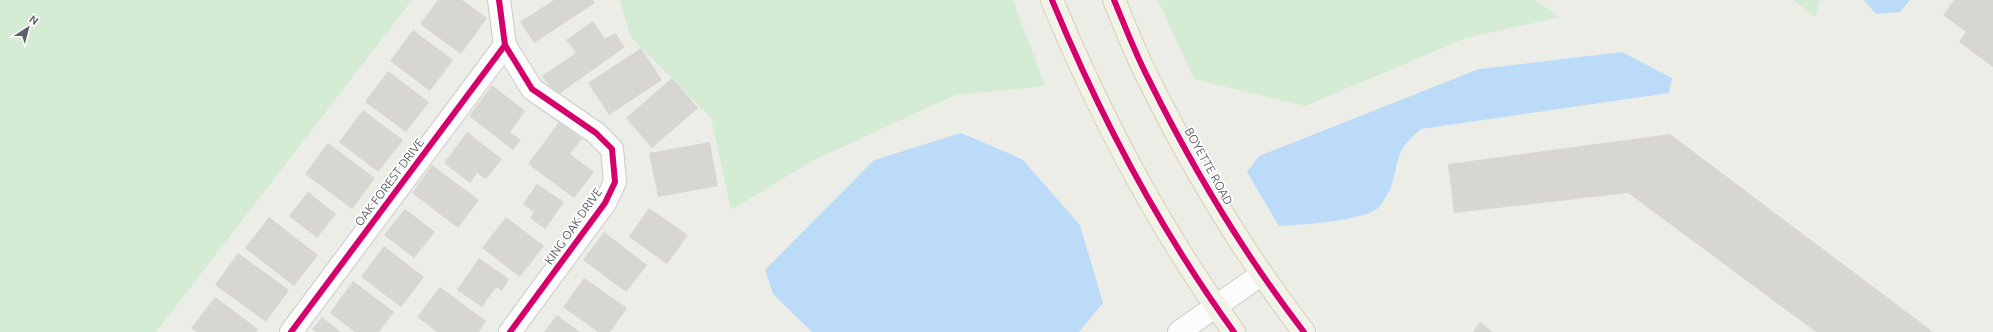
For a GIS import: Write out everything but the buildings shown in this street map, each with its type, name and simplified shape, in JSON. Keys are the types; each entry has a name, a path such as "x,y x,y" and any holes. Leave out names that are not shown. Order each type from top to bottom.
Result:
{"main road":[{"path":"1052,0 1083,71 1129,162 1172,238 1215,306 1234,332"},
{"name":"BOYETTE ROAD","path":"1114,0 1148,77 1204,184 1262,274 1304,332"}],"street":[{"name":"KING OAK DRIVE","path":"499,0 505,45 532,89 596,133 612,149 615,182 605,203 510,332"},
{"name":"OAK FOREST DRIVE","path":"291,332 505,45"},
{"path":"1179,332 1262,274"}],"green space":[{"path":"0,0 412,0 156,332 0,332"},
{"path":"620,0 1013,0 1045,86 955,95 812,161 731,210 711,118 630,36"},
{"path":"1158,0 1535,0 1560,17 1466,38 1305,106 1194,79"},
{"path":"1793,0 1820,0 1815,17"}],"water":[{"path":"1864,0 1910,0 1900,12 1876,14"},
{"path":"1622,52 1672,78 1669,93 1421,129 1406,143 1402,149 1391,187 1381,204 1378,208 1359,216 1331,222 1279,226 1247,172 1259,156 1479,69"},
{"path":"961,133 1022,159 1080,225 1103,303 1079,332 812,332 773,294 765,270 874,160"}],"cycle path":[{"path":"499,0 505,45 532,89 596,133 612,149 615,182 605,203 510,332"},
{"path":"1052,0 1090,86 1133,171 1181,253 1234,332"},
{"path":"1114,0 1143,69 1182,144 1239,240 1260,272 1304,332"},
{"path":"291,332 505,45"}]}
